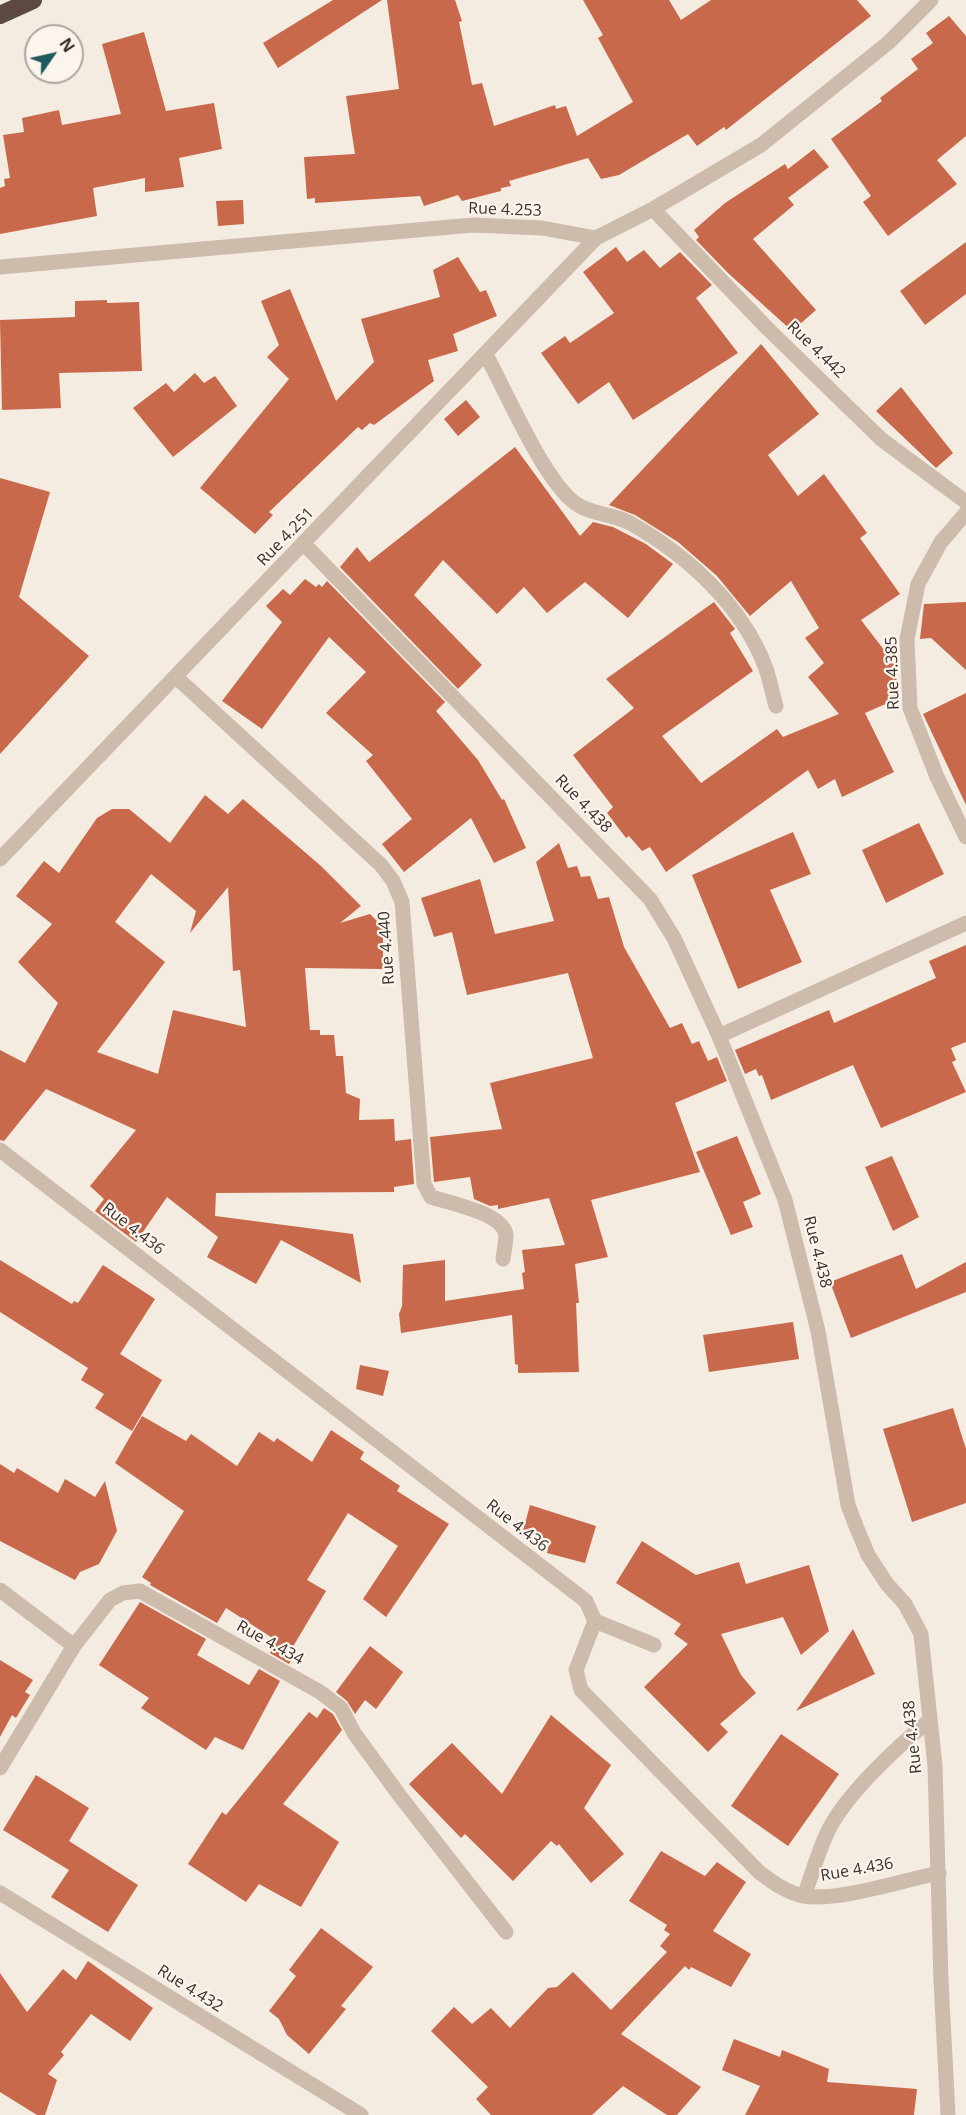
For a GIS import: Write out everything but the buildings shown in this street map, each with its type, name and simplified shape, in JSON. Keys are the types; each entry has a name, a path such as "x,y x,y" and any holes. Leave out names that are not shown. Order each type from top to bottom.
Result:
{"highway":[{"path":"0,15 33,0"}],"street":[{"path":"596,238 653,209 762,145 888,43 931,0"},
{"name":"Rue 4.442","path":"653,209 767,328 881,439 966,502"},
{"name":"Rue 4.253","path":"0,267 473,225 542,228 596,238"},
{"name":"Rue 4.251","path":"0,859 596,238"},
{"path":"486,355 555,483 576,504 592,512 607,513 627,521 651,535 710,582 723,597 748,633 765,667 776,706"},
{"name":"Rue 4.385","path":"966,513 941,542 918,584 907,639 910,708 937,777 966,837"},
{"name":"Rue 4.438","path":"304,544 650,898 674,938 719,1036 785,1200 818,1331 852,1515 868,1555 887,1584 905,1604 921,1634 935,1766 941,1981 948,2115"},
{"name":"Rue 4.440","path":"176,677 381,865 393,881 402,902 424,1184 431,1197 487,1215 501,1223 506,1234 503,1259"},
{"path":"719,1036 966,923"},
{"name":"Rue 4.436","path":"0,1150 586,1601 595,1621 576,1670 581,1690 759,1872 778,1886 804,1896 835,1895 939,1873"},
{"path":"0,1590 74,1646"},
{"name":"Rue 4.434","path":"0,1768 74,1646 110,1600 123,1593 140,1591 320,1692 340,1708 354,1733 399,1796 506,1932"},
{"path":"595,1621 654,1645"},
{"path":"804,1896 829,1830 856,1792 908,1738 930,1720"},
{"name":"Rue 4.432","path":"0,1893 361,2115"}]}
